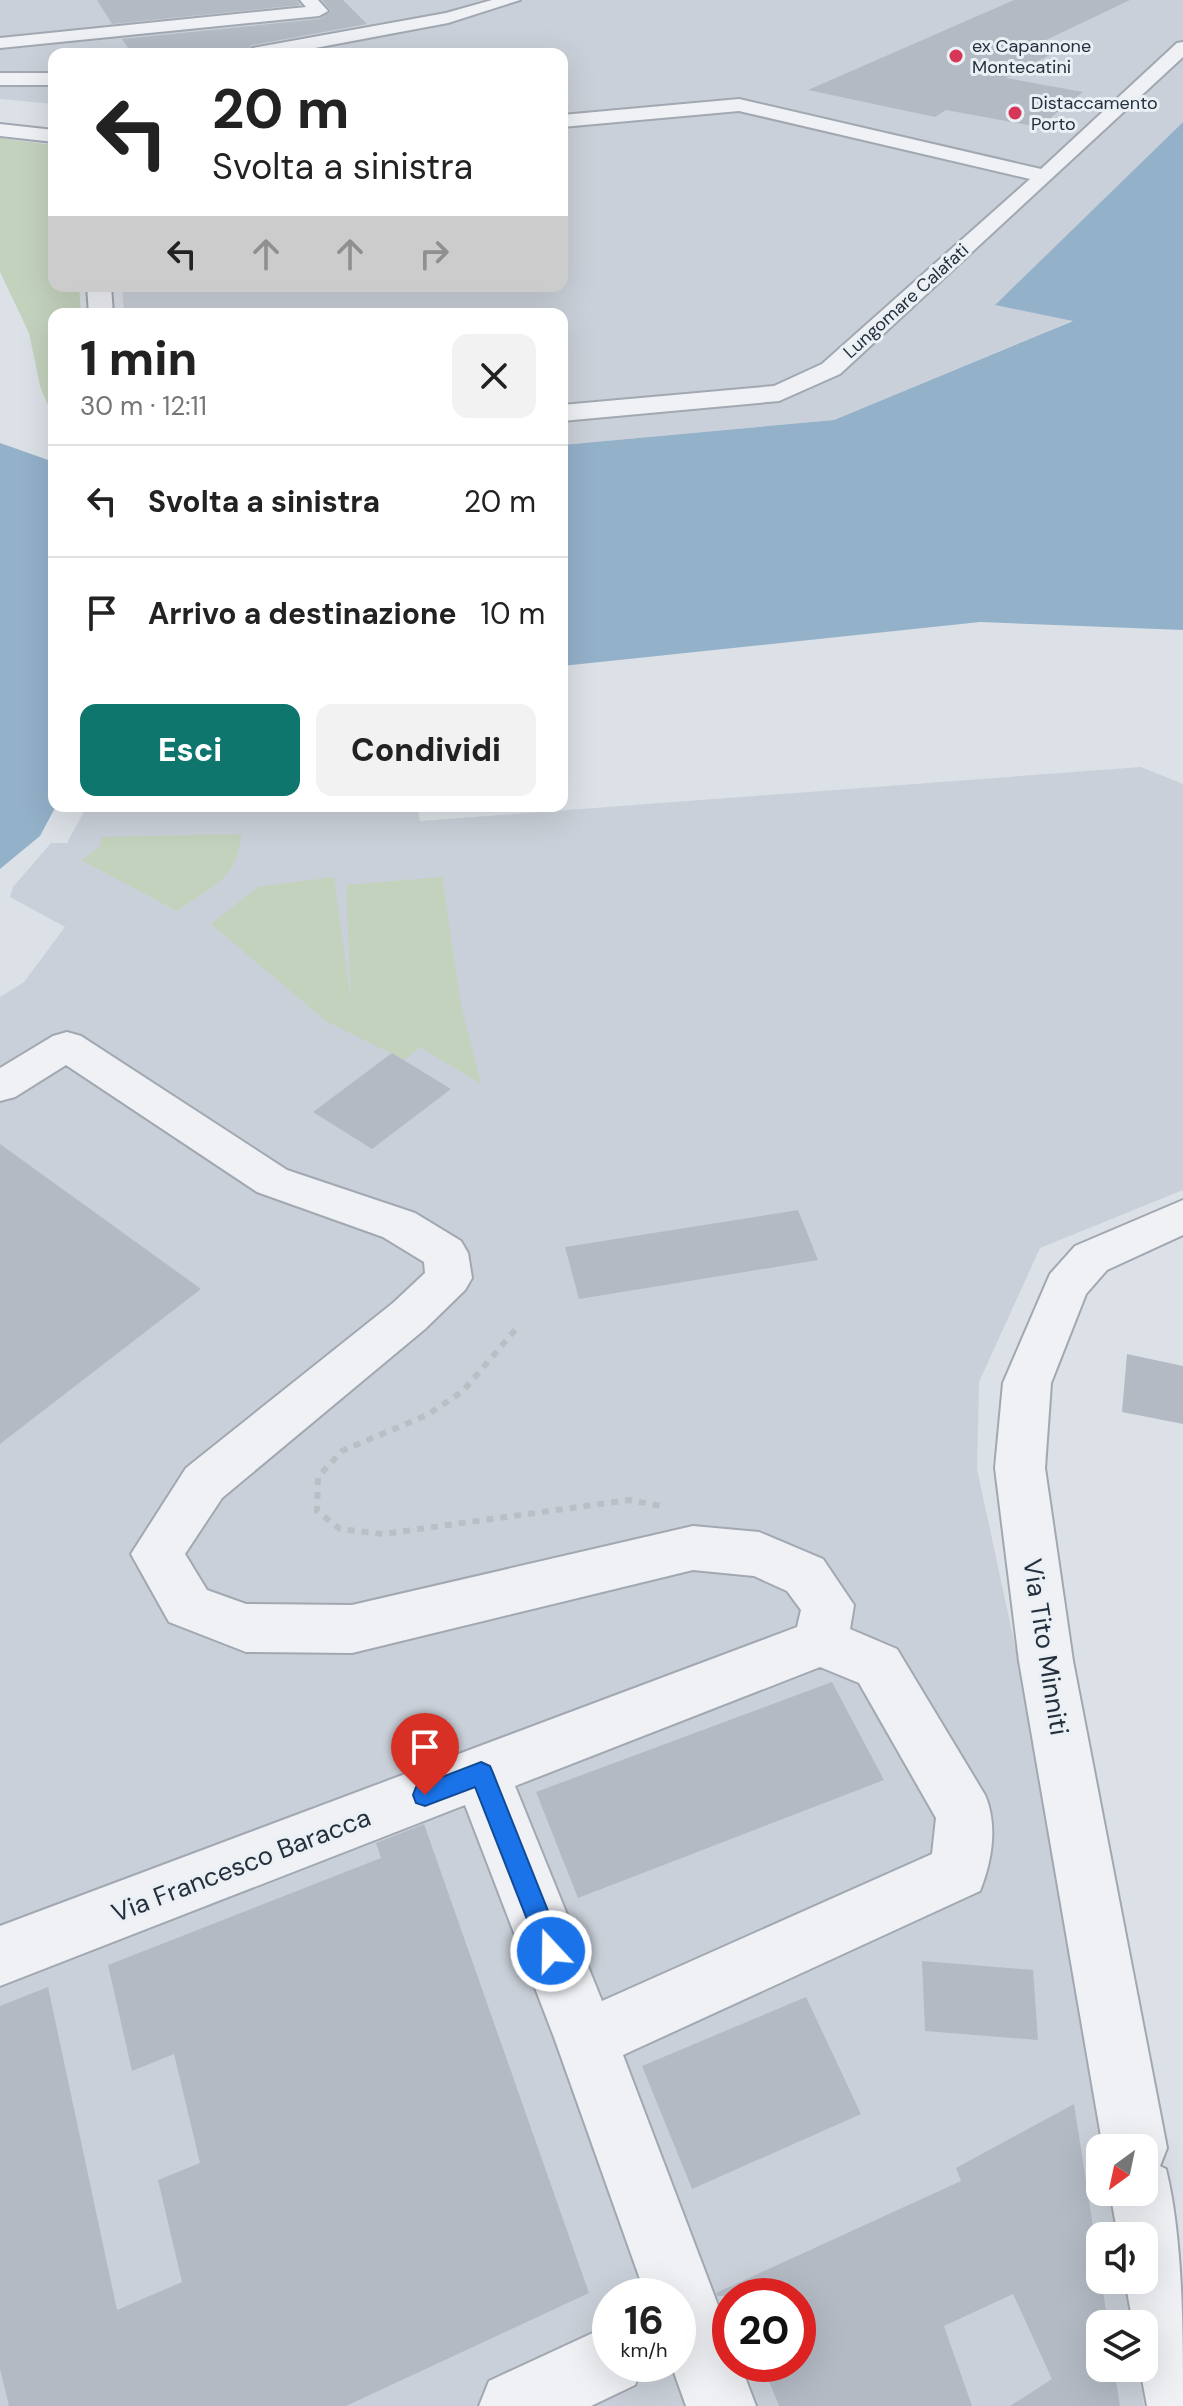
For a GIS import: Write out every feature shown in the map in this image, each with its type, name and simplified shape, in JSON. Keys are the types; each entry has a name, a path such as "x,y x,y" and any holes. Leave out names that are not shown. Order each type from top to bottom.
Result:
{"street":[{"path":"0,43 319,11 309,0"},
{"path":"285,48 435,20 511,0"},
{"path":"136,9 149,28"},
{"name":"Lungomare Calafati","path":"568,412 779,393 831,369 1046,176 1183,47"},
{"path":"0,79 48,79"},
{"path":"568,120 739,105 1046,176"},
{"path":"0,130 48,135"},
{"path":"0,1087 67,1046 272,1181 399,1225 445,1253 449,1278 409,1316 204,1483 157,1554 188,1606 246,1628 352,1629 693,1548 759,1554 805,1575 828,1605 821,1642 878,1666 965,1814 959,1871 586,2040"},
{"name":"Via Tito Minniti","path":"1132,2134 1046,1661 1020,1468 1027,1383 1066,1286 1091,1258 1183,1216"},
{"name":"Via Francesco Baracca","path":"0,1956 821,1642"},
{"path":"481,1773 586,2040 669,2278"},
{"path":"1146,2206 1182,2406"},
{"path":"696,2349 721,2406"},
{"path":"514,2406 592,2369"}],"path":[{"path":"515,1330 463,1391 427,1415 342,1451 318,1477 317,1511 340,1529 383,1534 629,1500 674,1508"}],"shaded area":[{"path":"0,0 1183,0 1183,122 995,305 1074,320 834,420 568,444 568,308 124,308 122,292 568,292 568,48 48,48 48,103 0,99"},
{"path":"1141,767 1183,784 1183,1190 1040,1248 979,1382 977,1469 1072,1911 1104,2134 1086,2134 1086,2206 1115,2206 1117,2222 1086,2222 1086,2294 1128,2294 1130,2310 1086,2310 1086,2382 1141,2382 1144,2406 0,2406 0,997 24,982 65,927 10,897 13,887 51,843 67,843 84,812 418,812 420,821"}],"green space":[{"path":"0,138 48,144 48,292 79,292 81,308 48,308 48,405 40,386 29,333 0,272"},
{"path":"241,834 235,862 229,872 212,888 177,911 81,860 99,848 102,837"},
{"path":"334,877 351,1002 346,885 442,877 461,1006 481,1084 420,1047 404,1060 326,1021 211,924 258,887"}],"water":[{"path":"1183,122 1183,630 980,622 568,665 568,444 834,420 1073,321 995,305"},
{"path":"0,443 48,460 48,812 53,812 40,836 0,869"}],"building":[{"path":"97,0 297,0 300,5 112,24"},
{"path":"322,0 343,0 367,24 248,48 128,48 122,39 319,19 331,11"},
{"name":"ex Capannone Montecatini","path":"1014,0 1130,0 1044,41 1059,44 1051,48 1059,50 1006,78 1083,92 1039,127 946,110 935,117 808,90"},
{"path":"392,1053 451,1089 372,1149 313,1112"},
{"path":"0,1144 201,1289 0,1444"},
{"path":"798,1210 818,1260 579,1299 565,1247"},
{"path":"1127,1354 1183,1366 1183,1424 1122,1412"},
{"path":"832,1682 884,1780 578,1898 536,1792"},
{"path":"424,1824 589,2293 346,2406 9,2406 0,2369 0,2006 48,1987 117,2310 182,2282 158,2180 200,2163 174,2054 132,2071 108,1965 381,1858 376,1843"},
{"path":"922,1961 1033,1970 1038,2040 925,2031"},
{"path":"806,1997 861,2114 692,2189 642,2066"},
{"path":"1074,2104 1086,2182 1086,2206 1090,2206 1092,2222 1086,2222 1086,2294 1103,2294 1106,2310 1086,2310 1086,2382 1116,2382 1120,2406 1010,2406 1052,2379 1013,2294 944,2326 972,2406 779,2406 769,2382 816,2382 816,2278 749,2278 961,2181 956,2168"}],"place":[{"name":"ex Capannone Montecatini","path":"956,56"},
{"name":"Distaccamento Porto","path":"1015,113"}],"route":[{"path":"425,1795 481,1773 551,1951"}]}
